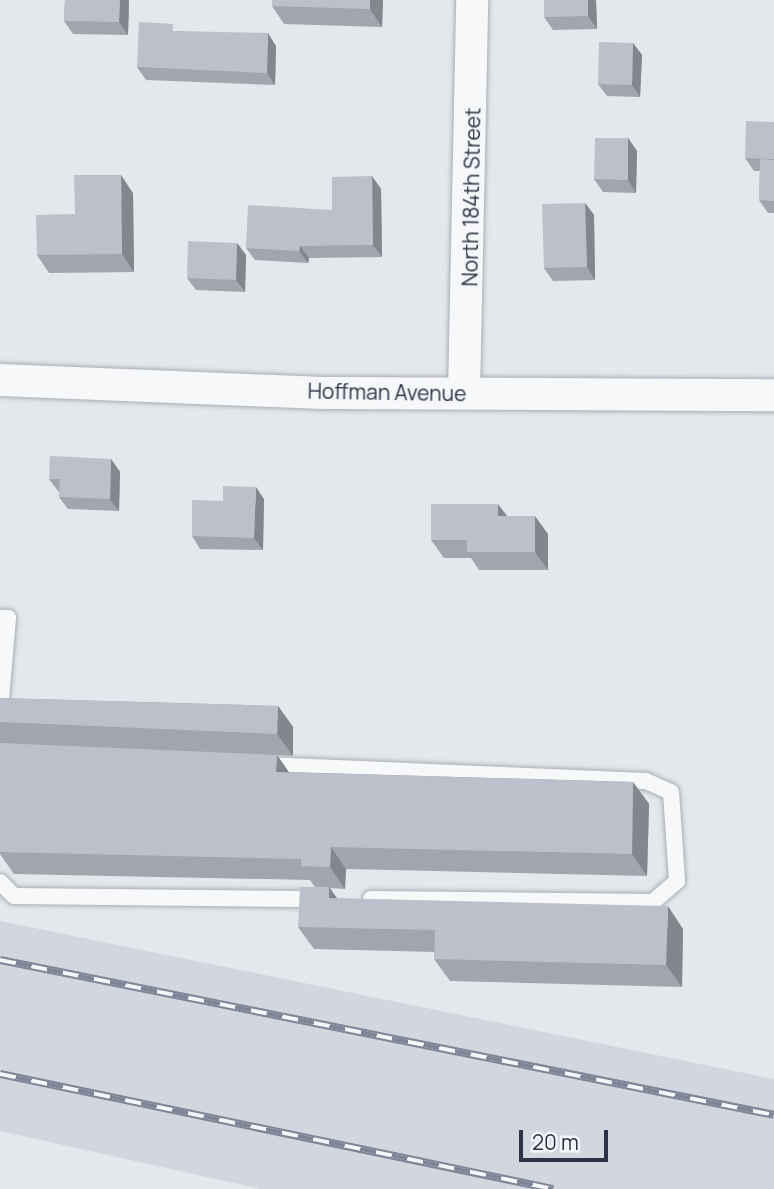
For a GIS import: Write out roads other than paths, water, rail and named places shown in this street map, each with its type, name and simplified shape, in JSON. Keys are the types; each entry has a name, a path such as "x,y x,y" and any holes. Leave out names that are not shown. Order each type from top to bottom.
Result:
{"street":[{"name":"North 184th Street","path":"464,393 472,0"},
{"name":"Hoffman Avenue","path":"0,380 464,393 774,396"}],"lane":[{"path":"0,618 8,618 0,711"},
{"path":"0,882 14,896 653,902 677,881 671,792 646,781 247,764"}],"railway":[{"path":"0,960 774,1115"},
{"path":"0,1074 553,1189"}]}
